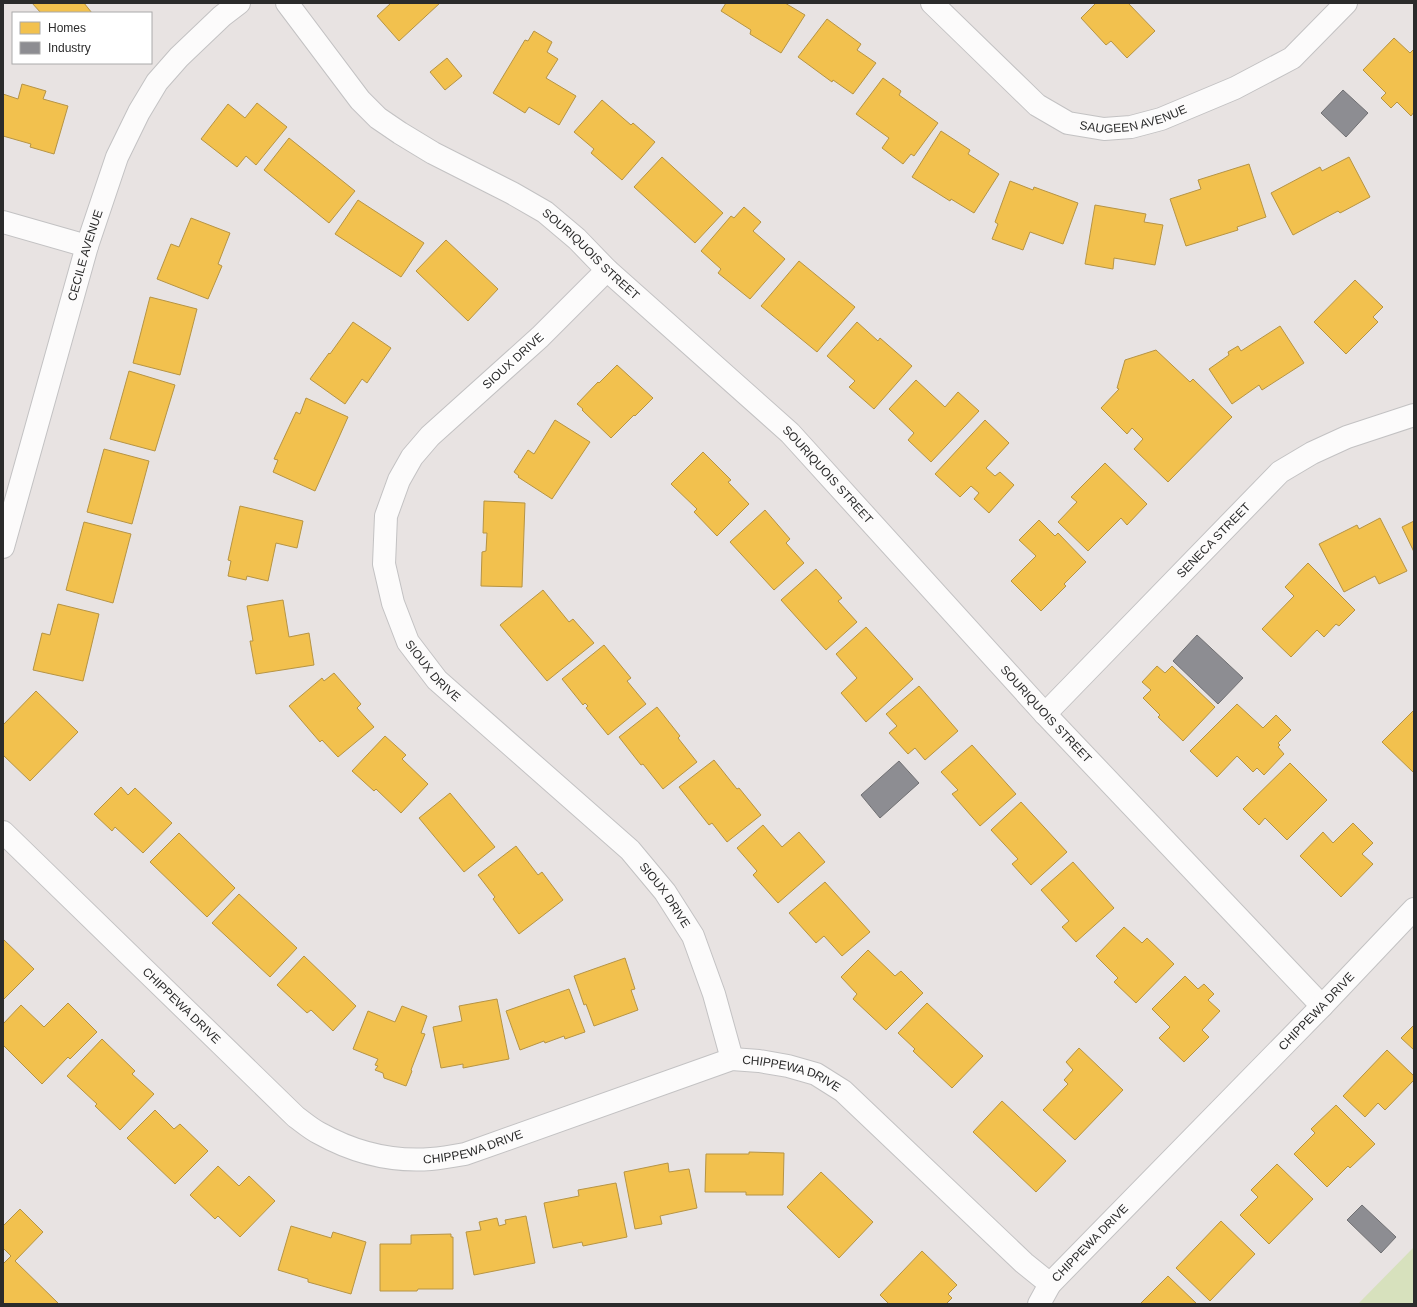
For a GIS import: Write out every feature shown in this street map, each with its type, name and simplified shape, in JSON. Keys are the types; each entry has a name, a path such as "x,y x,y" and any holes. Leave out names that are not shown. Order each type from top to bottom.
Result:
{"street":[{"name":"CECILE AVENUE","path":"3,547 87,246 117,158 139,112 157,82 179,57 222,16 239,3"},
{"name":"SOURIQUOIS STREET","path":"287,3 360,100 378,118 433,153 512,193 545,212 577,239 607,270 790,433 1045,714 1322,1006"},
{"name":"SAUGEEN AVENUE","path":"932,3 1037,106 1068,123 1104,129 1131,127 1161,119 1241,85 1292,58 1346,3"},
{"path":"3,222 87,246"},
{"name":"SIOUX DRIVE","path":"607,270 540,337 430,436 412,457 398,480 386,516 384,564 393,603 408,642 437,680 630,850 665,892 693,936 714,994 732,1059"},
{"name":"SENECA STREET","path":"1045,714 1280,472 1312,453 1347,437 1414,415"},
{"name":"CHIPPEWA DRIVE","path":"3,832 296,1117 318,1133 344,1145 370,1154 397,1158 431,1159 465,1154 732,1059 759,1061 788,1066 816,1074 843,1091 1018,1257 1050,1284 1322,1006 1414,909"},
{"path":"1039,1304 1050,1284"}],"green space":[{"path":"1414,1247 1414,1304 1358,1304"}],"building: Homes":[{"path":"32,3 84,3 91,12 40,12"},
{"path":"391,3 440,3 399,41 377,16"},
{"path":"726,3 785,3 805,15 781,53 750,34 751,30 721,11"},
{"path":"1096,3 1128,3 1155,31 1127,58 1111,41 1106,45 1081,18"},
{"path":"827,19 861,44 857,50 876,63 853,94 833,80 832,82 798,57"},
{"path":"534,31 552,42 547,52 558,59 546,78 576,96 559,125 529,107 525,113 493,93 525,40 528,41"},
{"path":"1394,38 1410,53 1414,49 1414,112 1411,116 1397,102 1391,108 1381,98 1386,93 1363,70"},
{"path":"447,58 462,76 445,90 430,72"},
{"path":"883,78 901,91 899,95 938,123 914,156 911,154 903,164 882,148 889,138 856,114"},
{"path":"22,84 46,91 43,99 68,106 54,154 30,147 31,144 3,136 3,94 18,99"},
{"path":"602,100 631,125 633,123 655,142 622,180 591,153 594,149 574,132"},
{"path":"257,103 287,127 256,165 246,156 237,167 201,139 228,104 245,118"},
{"path":"941,131 970,150 968,154 999,174 974,213 951,199 950,201 912,177"},
{"path":"289,138 355,191 329,223 264,170"},
{"path":"662,157 723,213 695,243 634,187"},
{"path":"1349,157 1370,197 1340,213 1338,211 1293,235 1271,193 1320,167 1322,171"},
{"path":"1249,164 1266,217 1237,227 1238,230 1186,246 1170,199 1201,189 1198,180"},
{"path":"1010,181 1033,190 1034,187 1078,203 1063,244 1030,232 1023,250 992,239 998,224 995,222"},
{"path":"358,200 424,243 401,277 335,234"},
{"path":"1095,205 1146,214 1144,222 1163,225 1155,265 1114,258 1113,269 1085,264"},
{"path":"744,207 761,222 753,231 785,259 750,299 718,273 721,269 701,251 731,216 734,218"},
{"path":"191,218 230,233 218,264 222,266 208,299 157,279 171,244 179,247"},
{"path":"446,240 498,289 468,321 416,271"},
{"path":"799,261 855,307 817,352 761,306"},
{"path":"1355,280 1383,307 1373,317 1378,322 1346,354 1314,322"},
{"path":"150,297 197,309 180,375 133,363"},
{"path":"353,322 391,348 367,383 362,379 345,404 310,379"},
{"path":"857,322 878,341 880,338 912,366 874,409 849,387 855,381 827,356"},
{"path":"1280,326 1304,363 1262,390 1259,385 1232,404 1209,369 1229,355 1228,352 1238,346 1241,351"},
{"path":"1156,350 1190,382 1193,379 1232,417 1168,482 1134,449 1143,439 1132,428 1127,434 1101,408 1119,389 1117,388 1125,360"},
{"path":"617,365 653,398 611,438 577,404"},
{"path":"129,371 175,385 155,451 110,439"},
{"path":"916,380 945,407 958,392 979,411 931,462 908,440 914,433 889,409"},
{"path":"306,398 348,417 315,491 273,472 278,460 274,459 296,412 300,414"},
{"path":"555,420 590,442 552,499 518,477 519,476 514,472 528,450 534,454"},
{"path":"985,420 1009,443 986,468 995,476 1000,472 1014,485 989,513 974,499 979,493 971,486 960,497 935,474"},
{"path":"104,449 149,461 132,524 87,512"},
{"path":"703,452 731,480 728,482 749,504 717,536 694,512 697,509 671,484"},
{"path":"1105,463 1147,504 1127,525 1121,518 1088,551 1058,522 1077,502 1071,497"},
{"path":"484,501 525,503 522,587 481,586 482,552 486,551 487,533 483,533"},
{"path":"240,506 303,521 297,548 276,543 268,581 247,576 246,580 228,576 231,561 228,560"},
{"path":"765,510 790,539 786,543 804,563 774,590 730,542"},
{"path":"1380,518 1407,571 1379,584 1375,576 1344,592 1319,544 1357,525 1359,529"},
{"path":"1039,520 1055,536 1058,533 1086,562 1064,584 1066,586 1041,611 1011,581 1036,556 1019,540"},
{"path":"1414,521 1414,552 1402,527"},
{"path":"84,522 131,534 113,603 66,590"},
{"path":"1308,563 1355,610 1339,626 1336,624 1324,637 1317,630 1291,657 1262,629 1294,596 1285,587"},
{"path":"816,569 842,598 838,601 857,622 826,650 781,600"},
{"path":"543,590 569,622 573,619 594,643 547,681 500,625"},
{"path":"283,600 289,637 309,633 314,665 256,674 250,641 253,641 247,606"},
{"path":"58,604 99,614 83,681 33,670 42,633 50,635"},
{"path":"866,627 913,679 866,722 841,693 857,678 836,654"},
{"path":"604,645 631,678 627,681 646,704 608,735 586,708 588,706 585,703 583,705 562,679"},
{"path":"1157,666 1165,673 1172,666 1215,707 1183,741 1158,717 1160,715 1143,698 1151,690 1142,682"},
{"path":"334,673 361,704 357,708 374,727 338,757 322,740 320,742 289,706 322,678 324,681"},
{"path":"919,686 958,731 925,760 915,748 908,754 889,733 897,726 886,714"},
{"path":"36,691 78,732 30,781 3,755 3,725"},
{"path":"1237,704 1263,728 1276,715 1291,730 1278,743 1280,745 1278,747 1284,754 1264,775 1257,768 1253,772 1237,756 1217,777 1190,751"},
{"path":"657,707 680,736 678,738 697,762 663,789 643,764 641,765 619,737"},
{"path":"1414,710 1414,773 1382,742"},
{"path":"385,736 406,755 402,759 428,784 401,813 376,789 374,791 352,771"},
{"path":"972,745 1016,794 980,826 952,794 958,790 941,772"},
{"path":"714,760 737,789 739,788 761,815 727,842 712,823 709,825 679,787"},
{"path":"1290,763 1327,800 1287,840 1265,818 1259,825 1243,809"},
{"path":"121,787 128,795 135,788 172,823 143,853 115,827 112,831 94,814"},
{"path":"450,793 495,847 464,872 419,818"},
{"path":"1021,802 1067,852 1031,885 1012,864 1018,859 991,830"},
{"path":"1353,823 1373,843 1362,854 1373,864 1341,897 1300,856 1323,832 1333,843"},
{"path":"763,825 782,847 799,832 825,862 778,903 753,875 757,871 737,848"},
{"path":"179,833 235,888 207,917 150,862"},
{"path":"516,846 538,875 542,872 563,900 519,934 493,899 495,897 478,875"},
{"path":"1073,862 1114,908 1076,942 1062,927 1069,921 1041,890"},
{"path":"825,882 870,932 842,956 824,936 816,943 789,913"},
{"path":"239,894 297,948 270,977 212,923"},
{"path":"1124,927 1142,943 1147,938 1174,964 1136,1003 1114,982 1118,978 1096,956"},
{"path":"3,939 34,969 3,1000"},
{"path":"868,950 895,976 901,971 923,993 886,1030 853,999 857,994 841,977"},
{"path":"304,956 356,1006 333,1031 311,1010 307,1013 277,985"},
{"path":"625,958 635,989 631,990 638,1010 594,1026 586,1004 584,1005 574,976"},
{"path":"1185,976 1198,989 1204,984 1214,994 1208,1000 1220,1011 1202,1030 1209,1037 1184,1062 1159,1038 1170,1027 1152,1009"},
{"path":"569,989 585,1032 565,1039 564,1036 545,1043 544,1041 520,1050 506,1011"},
{"path":"497,999 509,1059 463,1068 463,1064 441,1068 433,1027 462,1021 459,1006"},
{"path":"68,1003 97,1032 70,1059 68,1057 42,1084 3,1045 3,1024 21,1005 44,1027"},
{"path":"927,1003 983,1056 952,1088 913,1051 915,1049 898,1033"},
{"path":"402,1006 427,1016 421,1033 425,1034 406,1086 384,1078 383,1073 375,1070 378,1066 375,1065 378,1059 353,1049 368,1011 395,1022"},
{"path":"1414,1025 1414,1050 1401,1038"},
{"path":"102,1039 135,1071 132,1074 154,1094 120,1130 95,1106 97,1104 67,1076"},
{"path":"1079,1048 1123,1090 1075,1140 1043,1110 1068,1084 1064,1080 1073,1070 1066,1062"},
{"path":"1387,1050 1414,1076 1414,1080 1385,1110 1378,1103 1365,1117 1343,1096"},
{"path":"1002,1101 1066,1161 1036,1192 973,1132"},
{"path":"1336,1105 1375,1144 1350,1168 1348,1166 1327,1187 1294,1154 1315,1133 1311,1129"},
{"path":"155,1110 174,1129 180,1124 208,1151 175,1184 127,1138"},
{"path":"749,1152 784,1153 783,1195 746,1195 746,1192 705,1192 706,1154 749,1154"},
{"path":"668,1163 669,1172 689,1169 697,1208 660,1216 662,1224 635,1229 624,1172"},
{"path":"1277,1164 1313,1199 1269,1244 1240,1215 1258,1197 1251,1190"},
{"path":"218,1166 239,1186 249,1176 275,1201 240,1237 218,1216 215,1219 190,1195"},
{"path":"821,1172 873,1222 839,1258 787,1207"},
{"path":"616,1183 627,1237 583,1246 582,1242 553,1248 544,1203 579,1196 578,1190"},
{"path":"20,1209 43,1232 15,1261 58,1304 3,1304 3,1264 11,1256 3,1248 3,1226"},
{"path":"526,1216 535,1263 474,1275 466,1232 481,1230 479,1222 497,1218 499,1226 506,1224 505,1220"},
{"path":"1221,1221 1255,1254 1210,1301 1176,1268"},
{"path":"291,1226 331,1238 333,1232 366,1242 351,1294 308,1282 308,1279 278,1270"},
{"path":"451,1234 451,1237 453,1237 453,1289 380,1291 380,1244 411,1244 411,1235"},
{"path":"922,1251 957,1285 948,1294 952,1298 946,1304 889,1304 880,1295"},
{"path":"1168,1276 1197,1304 1140,1304"}],"building: Industry":[{"path":"1343,90 1368,113 1346,137 1321,113"},
{"path":"1197,635 1243,678 1218,704 1173,661"},
{"path":"899,761 919,783 880,818 861,795"},
{"path":"1362,1205 1396,1237 1381,1253 1347,1220"}]}
